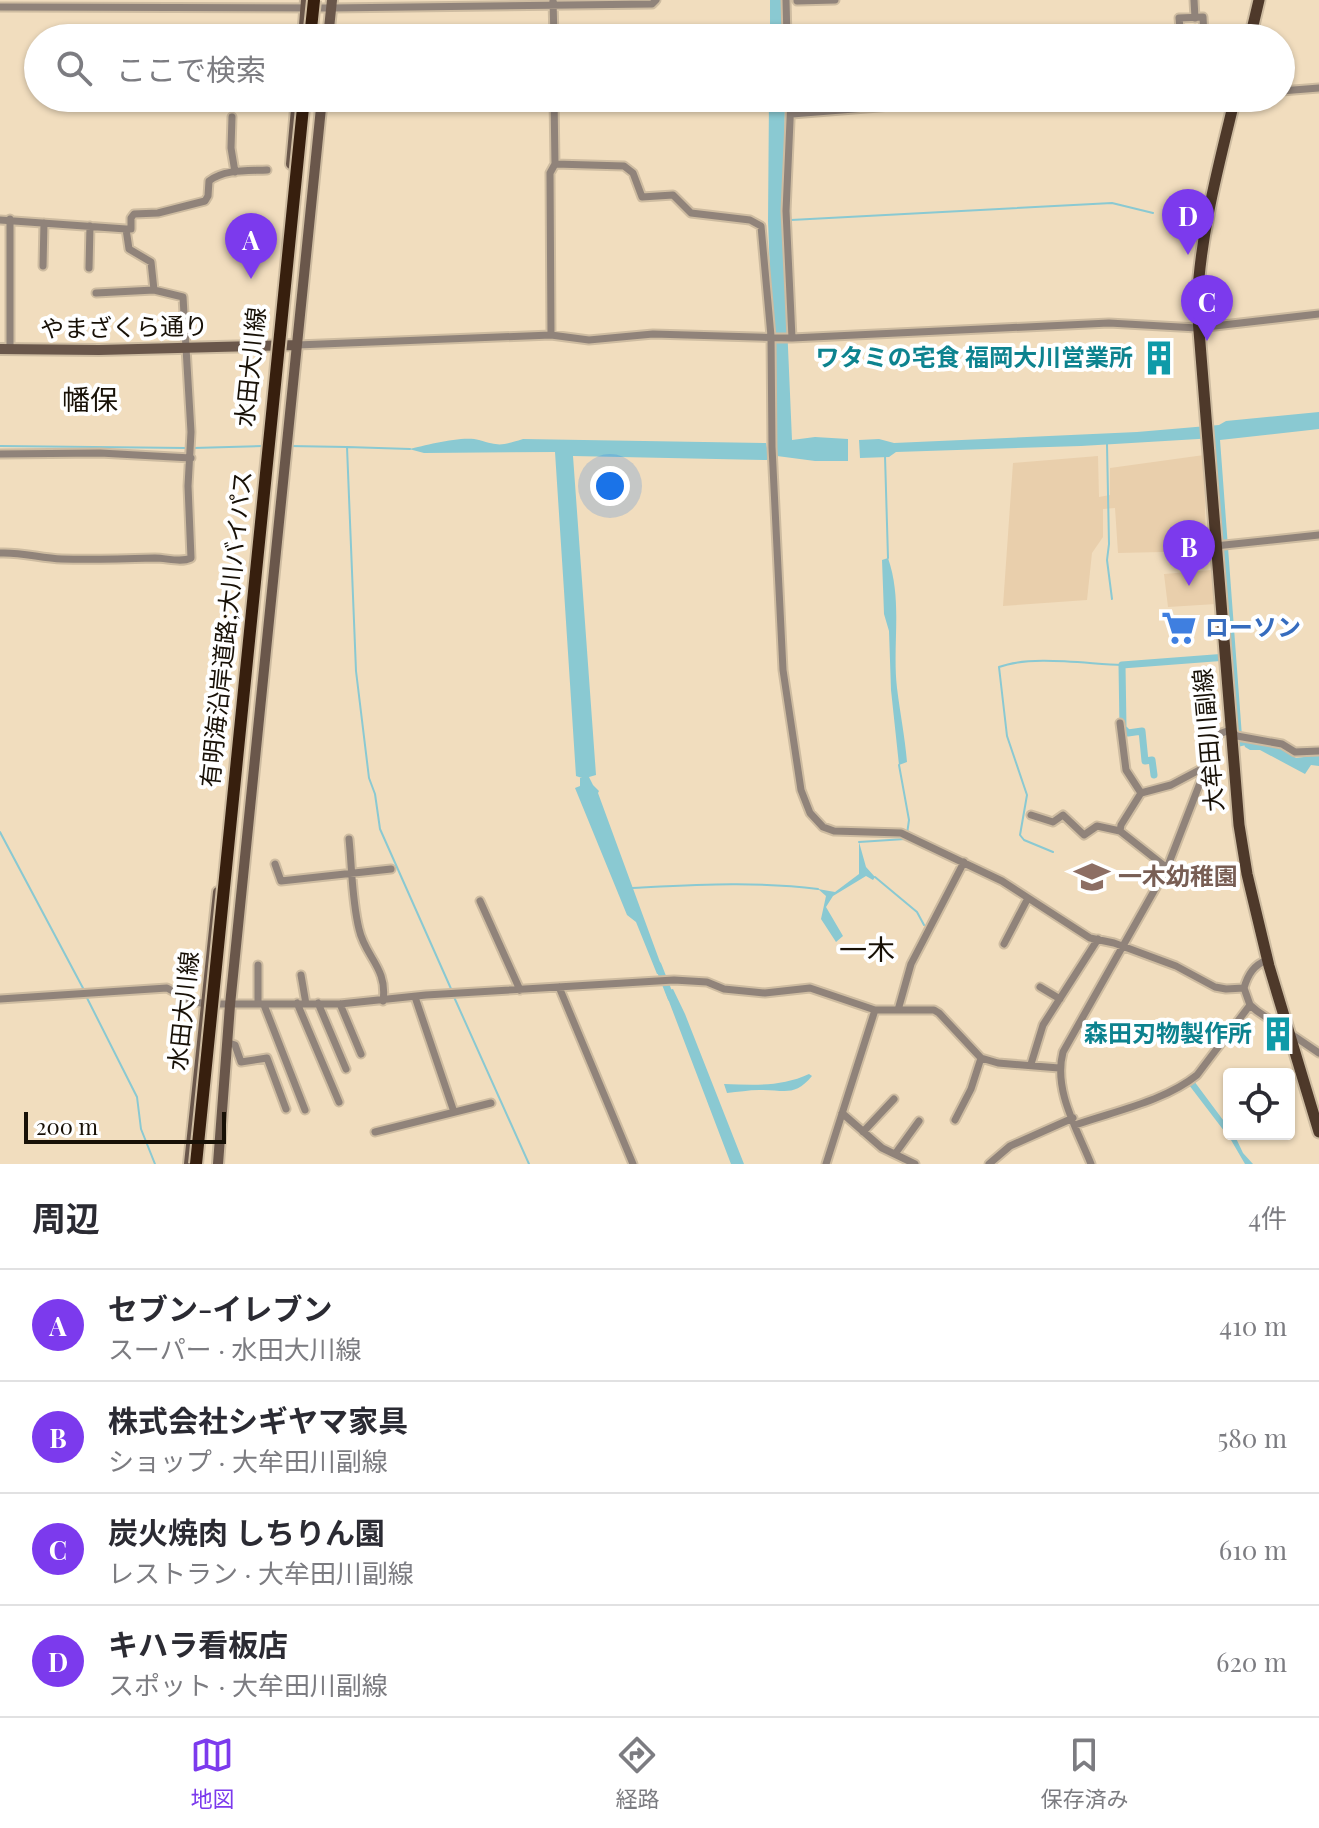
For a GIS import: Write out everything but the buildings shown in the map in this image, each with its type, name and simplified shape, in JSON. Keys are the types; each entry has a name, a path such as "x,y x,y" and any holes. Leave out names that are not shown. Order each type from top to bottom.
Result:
{"highway":[{"path":"311,2 312,24"},
{"name":"有明海沿岸道路;大川バイパス","path":"198,1164 305,112"}],"main road":[{"path":"1253,24 1259,0"},
{"path":"306,24 311,2"},
{"path":"329,24 331,4"},
{"name":"水田大川線","path":"189,1164 230,786 296,112"},
{"name":"水田大川線","path":"218,1164 230,1005 321,112"},
{"name":"大牟田川副線","path":"1232,112 1202,240 1198,273 1197,328 1215,546 1234,733 1239,825 1247,874 1267,960 1319,1132"},
{"name":"やまざくら通り","path":"5,349 297,345"}],"street":[{"path":"0,7 311,2 652,4 656,0"},
{"path":"786,0 787,24"},
{"path":"797,1 835,0"},
{"path":"1194,0 1195,18"},
{"path":"553,3 554,24"},
{"path":"1180,24 1179,18 1203,17 1203,24"},
{"path":"1295,90 1319,88"},
{"path":"551,335 550,173 555,164 554,112"},
{"path":"790,338 786,211 792,114 817,112"},
{"path":"232,117 231,148 235,172"},
{"path":"555,164 624,166 633,173 642,197 673,195 691,213 757,223 762,229 772,337 772,447 783,670 794,747 805,804 810,813 823,827 834,831 906,836 964,862 1090,938 1176,966 1215,987 1244,988"},
{"path":"0,220 131,229 134,214 158,213 205,201 209,176 267,170"},
{"path":"5,349 10,219"},
{"path":"43,266 44,223"},
{"path":"89,268 90,226"},
{"path":"126,229 129,249 151,262 154,290"},
{"path":"0,553 20,552 58,559 190,560 188,486 191,442 183,297 154,290 96,293"},
{"path":"297,345 551,335 589,340 653,334 790,338 1109,323 1197,328 1319,314"},
{"path":"0,454 100,453 191,458"},
{"path":"1215,546 1319,535"},
{"path":"1120,723 1126,770 1141,793"},
{"path":"1091,1164 1062,1089 1059,1068 1063,1052 1167,868 1219,734 1234,733 1282,744 1300,753 1319,751"},
{"path":"1120,831 1141,793 1171,785 1205,767"},
{"path":"1031,815 1053,822 1063,815 1084,835 1097,826 1120,831 1167,868"},
{"path":"349,839 359,932 379,969 385,988 383,1001"},
{"path":"898,1010 911,964 964,862"},
{"path":"275,864 281,881 391,869"},
{"path":"1004,944 1028,898"},
{"path":"480,901 520,990"},
{"path":"1031,1064 1043,1025 1098,939"},
{"path":"1267,960 1252,970 1244,988 1250,1005 1319,1053"},
{"path":"258,965 261,1004 305,1110"},
{"path":"301,975 302,1004 339,1102"},
{"path":"0,999 167,988 189,1000 205,1004 340,1004 658,980 707,982 724,989 765,993 810,988 875,1010 929,1009 939,1013 981,1058 998,1063 1059,1068"},
{"path":"559,987 633,1164"},
{"path":"1040,987 1060,999"},
{"path":"415,997 454,1112"},
{"path":"318,1003 346,1069"},
{"path":"340,1004 361,1054"},
{"path":"989,1164 1010,1146 1152,1098 1188,1082 1197,1075 1250,1005"},
{"path":"826,1164 875,1010"},
{"path":"229,1043 235,1045 241,1062 267,1058 286,1109"},
{"path":"955,1120 971,1089 981,1058"},
{"path":"863,1132 894,1099"},
{"path":"375,1132 491,1103"},
{"path":"842,1113 882,1148 915,1164"},
{"path":"895,1154 919,1121"}],"shaded area":[{"path":"1204,455 1206,551 1118,553 1115,508 1103,509 1103,537 1092,553 1087,600 1003,606 1013,463 1098,456 1099,497 1110,495 1110,468"},
{"path":"1212,570 1216,604 1168,607 1164,574"}],"water":[{"path":"770,0 783,0 784,24 770,24"},
{"path":"769,112 785,112 783,232 792,440 815,437 848,439 848,461 777,456 768,221"},
{"path":"1319,412 1319,429 1220,440 896,452 889,457 860,458 859,440 879,439 894,443 1137,432"},
{"path":"464,439 500,444 523,439 766,443 767,460 573,456 596,775 589,777 599,791 664,973 657,974 636,922 627,915 575,788 580,786 582,778 576,776 555,452 424,453 409,449"},
{"path":"888,558 895,590 897,688 907,762 899,765 889,631 884,614 882,560"},
{"path":"1242,739 1279,746 1296,758 1319,755 1319,766 1311,765 1305,774 1260,750 1250,750"},
{"path":"859,842 866,867 875,877 873,880 866,876 833,896 826,907 843,936 836,942 821,919 826,896 818,889 835,892 859,874"},
{"path":"673,989 744,1164 731,1164 665,991"},
{"path":"809,1074 812,1076 806,1083 788,1091 727,1093 724,1084 778,1083"},
{"path":"1194,1081 1223,1120 1223,1130 1189,1085"},
{"path":"1231,1140 1237,1140 1253,1164 1245,1164"}],"waterway":[{"path":"791,220 1112,203 1153,213"},
{"path":"1216,433 1239,743 1243,742"},
{"path":"1107,444 1107,560 1112,599"},
{"path":"0,446 187,448"},
{"path":"193,448 263,446"},
{"path":"289,446 347,447"},
{"path":"410,449 347,447 356,671 369,778 375,794 380,829 452,991"},
{"path":"885,456 888,558"},
{"path":"1154,775 1152,760 1145,761 1142,731 1128,733 1123,728 1122,665 1227,657"},
{"path":"1053,852 1024,840 1020,835 1027,795 1007,736 999,667 1027,661 1122,665"},
{"path":"899,765 909,820 907,834"},
{"path":"0,832 84,990"},
{"path":"859,842 905,839"},
{"path":"875,877 917,912 924,925"},
{"path":"632,888 748,884 818,889"},
{"path":"658,965 671,998"},
{"path":"86,996 137,1097 141,1129 155,1164"},
{"path":"454,997 529,1164"}],"place":[{"name":"キハラ看板店","path":"1188,255"},
{"name":"セブン-イレブン","path":"251,279"},
{"name":"炭火焼肉 しちりん園","path":"1207,341"},
{"name":"ワタミの宅食 福岡大川営業所","path":"1159,358"},
{"name":"株式会社シギヤマ家具","path":"1189,586"},
{"name":"ローソン","path":"1179,628"},
{"name":"一木幼稚園","path":"1092,877"},
{"name":"森田刃物製作所","path":"1278,1034"}],"district":[{"name":"幡保","path":"90,400"},
{"name":"一木","path":"867,950"}]}
